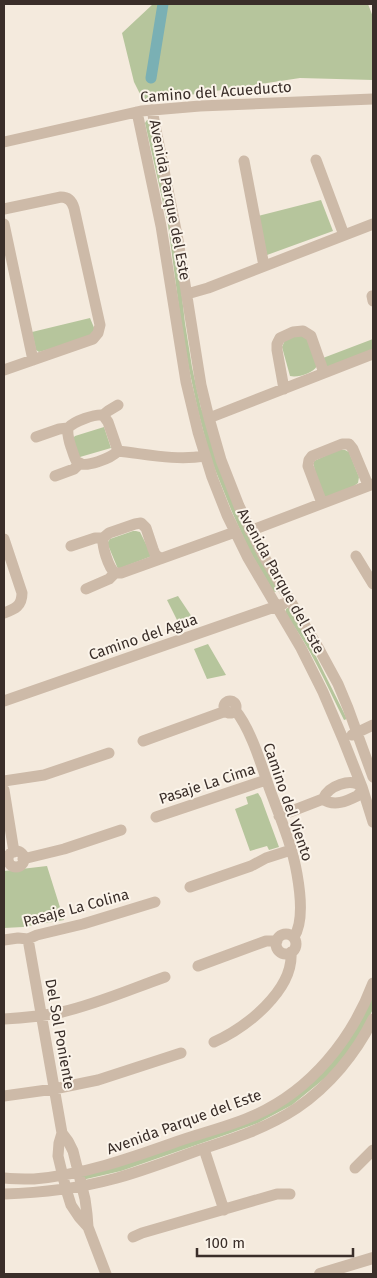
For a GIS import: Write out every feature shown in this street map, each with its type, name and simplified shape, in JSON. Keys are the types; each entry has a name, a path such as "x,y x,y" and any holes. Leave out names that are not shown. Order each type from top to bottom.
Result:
{"street":[{"name":"Camino del Acueducto","path":"4,142 152,110 200,106 373,99"},
{"name":"Avenida Parque del Este","path":"152,110 187,294 198,367 209,418 221,460 250,531 329,666 345,700 373,777"},
{"name":"Avenida Parque del Este","path":"137,112 162,226 191,408 205,456 235,532 256,574 289,627 312,670 343,739 362,787 373,822"},
{"path":"316,160 344,235"},
{"path":"244,162 264,266"},
{"path":"4,210 61,197 67,198 72,202 100,325 98,333 93,339 4,370"},
{"path":"4,224 33,360"},
{"path":"187,294 208,288 373,224"},
{"path":"284,388 277,344 280,338 293,332 304,331 311,336 324,373"},
{"path":"209,418 373,354"},
{"path":"103,416 118,406"},
{"path":"36,436 59,428 68,428 75,422 96,415 103,416 108,422 118,451"},
{"path":"68,428 74,457 80,464 86,465 108,458 118,451 174,458 205,456"},
{"path":"250,531 371,484 349,444 342,444 314,455 309,460 308,466 322,503"},
{"path":"55,476 74,469 80,464"},
{"path":"71,546 95,538 103,538 109,533 135,524 141,524 146,528 153,549 160,559"},
{"path":"114,573 121,573 235,532"},
{"path":"103,538 102,542 110,568 114,573"},
{"path":"4,539 21,589 22,598 15,609 4,613"},
{"path":"356,556 373,583"},
{"path":"86,589 109,579 114,573"},
{"name":"Camino del Agua","path":"4,701 291,601"},
{"name":"Camino del Viento","path":"143,741 230,711 245,726 291,850 297,875 300,900 299,922 294,937"},
{"path":"343,739 373,725"},
{"path":"4,781 44,775 109,753"},
{"name":"Pasaje La Cima","path":"156,817 266,780"},
{"path":"279,816 323,799 329,790 348,783 356,783 362,787 373,784"},
{"path":"4,790 13,859 64,849 121,830"},
{"path":"190,887 291,850"},
{"name":"Pasaje La Colina","path":"4,940 28,939 36,935 83,924 155,902"},
{"path":"214,1042 240,1028 265,1007 278,990 288,974 291,952 296,945 294,937 283,934 277,941 277,946 285,954 291,952"},
{"name":"Del Sol Poniente","path":"28,939 62,1133 72,1151 85,1199 88,1227 106,1274"},
{"path":"198,966 266,941 277,941"},
{"path":"4,1019 63,1012 166,977"},
{"name":"Avenida Parque del Este","path":"4,1178 34,1179 115,1163 243,1120 271,1107 312,1077 334,1052 355,1023 373,983"},
{"name":"Avenida Parque del Este","path":"4,1194 66,1189 131,1174 265,1126 298,1107 324,1085 339,1070 362,1040 373,1019"},
{"path":"4,1096 54,1089 104,1078 181,1053"},
{"name":"Del Sol Poniente","path":"62,1133 58,1156 66,1189 71,1205 88,1227"},
{"path":"204,1148 224,1210"},
{"path":"373,1150 355,1168 373,1163"},
{"path":"133,1237 277,1194 290,1194"},
{"path":"320,1274 373,1258"}],"green space":[{"path":"153,4 368,4 373,17 373,80 300,78 144,102 134,82 122,33"},
{"path":"149,120 178,262 185,323 201,408 277,592 273,591 249,550 210,457 189,369 168,225 145,123"},
{"path":"321,200 333,231 267,255 258,216"},
{"path":"90,318 95,330 92,337 39,352 36,350 32,332"},
{"path":"306,335 317,366 305,374 290,376 282,347 286,338"},
{"path":"373,339 373,350 327,367 323,358"},
{"path":"104,427 111,448 80,457 77,455 73,438"},
{"path":"340,449 349,452 359,477 358,483 330,496 325,496 317,480 314,461"},
{"path":"133,531 140,532 152,556 118,569 108,542 110,539"},
{"path":"178,596 196,623 181,628 167,600"},
{"path":"289,607 302,628 347,719 344,720 310,652 285,614 286,609"},
{"path":"208,644 226,675 207,679 194,649"},
{"path":"258,793 279,847 269,850 267,846 250,851 235,809 248,804 246,797"},
{"path":"47,866 64,920 23,927 4,928 4,871"},
{"path":"373,992 373,1009 352,1047 330,1074 292,1105 258,1123 121,1171 82,1180 79,1176 120,1165 301,1092"}],"waterway":[{"path":"151,78 163,4"}]}
